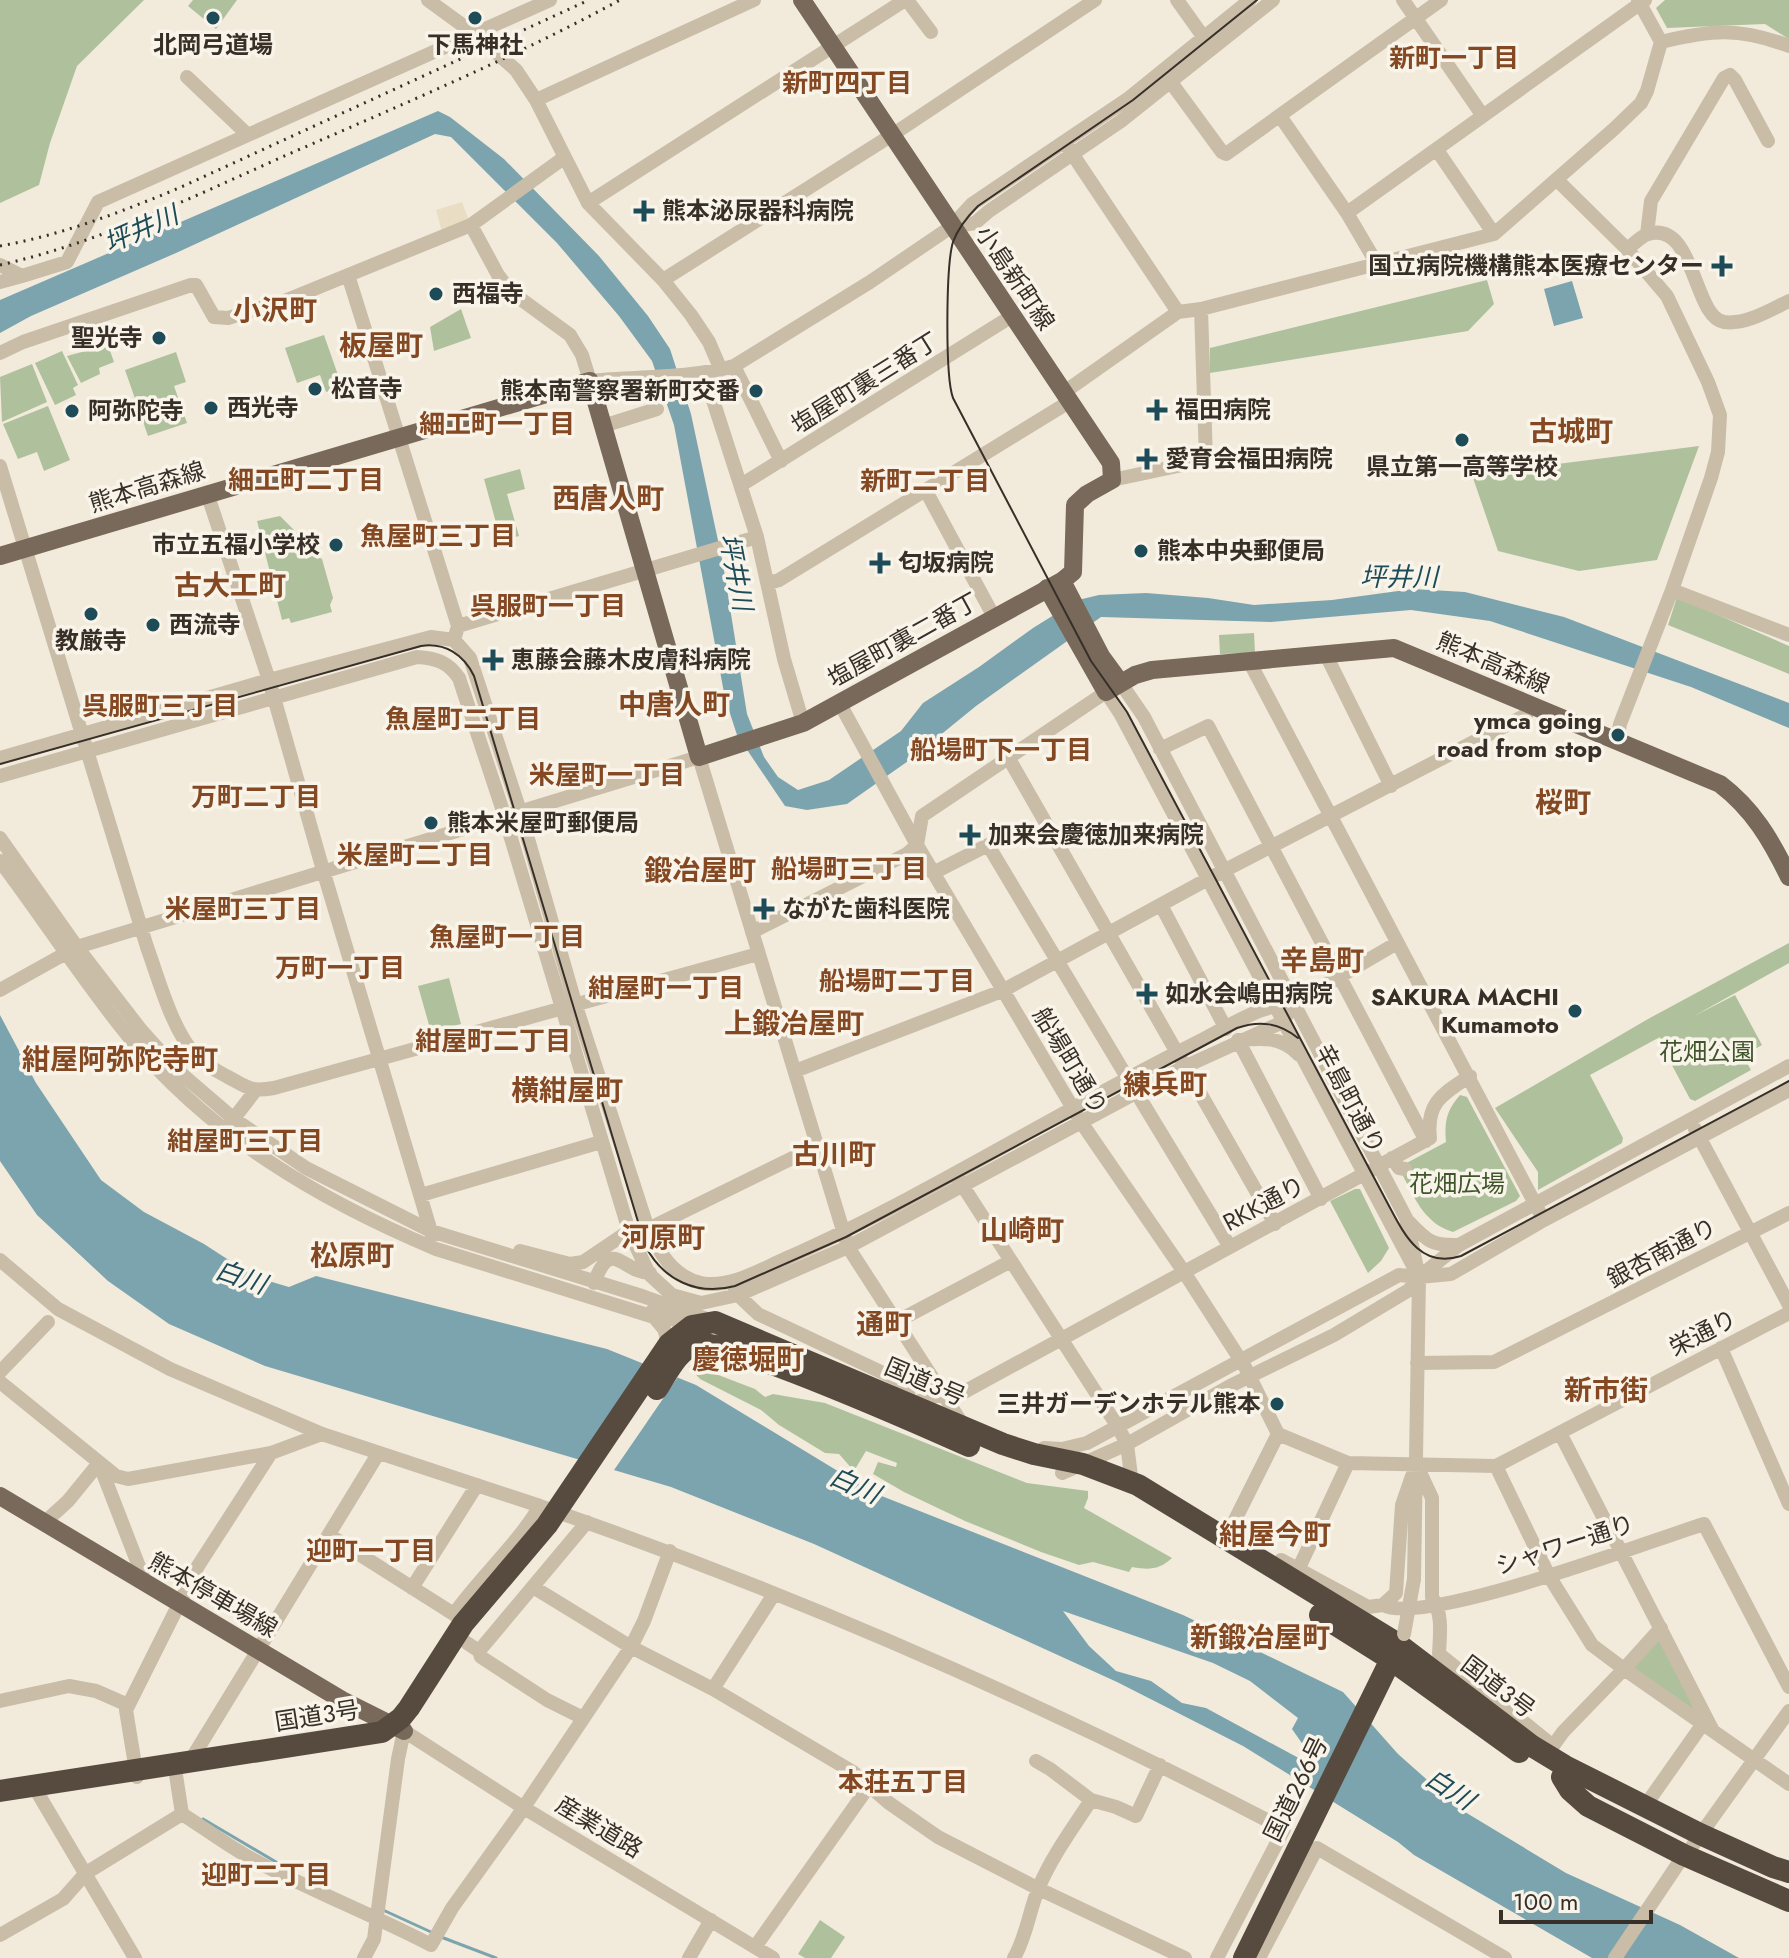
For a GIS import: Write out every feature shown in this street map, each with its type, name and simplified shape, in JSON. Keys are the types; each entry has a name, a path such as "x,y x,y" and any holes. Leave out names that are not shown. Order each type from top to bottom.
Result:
{"highway":[{"path":"681,1339 715,1322"},
{"name":"国道3号","path":"715,1322 1003,1444 1083,1464 1168,1503 1223,1532 1398,1646 1532,1746 1645,1806 1692,1844 1789,1872"},
{"name":"国道3号","path":"0,1800 35,1790 182,1769 398,1728 409,1708 466,1632 514,1580 566,1509 681,1339 695,1344 711,1343 779,1367 999,1459 1033,1469 1130,1486 1398,1646 1494,1735 1562,1777 1692,1844 1789,1885"},
{"name":"国道266号","path":"1244,1958 1375,1687 1398,1646"},
{"name":"国道3号","path":"0,1791 35,1790"},
{"path":"1692,1844 1789,1901"}],"main road":[{"name":"小島新町線","path":"802,0 1111,463 1112,480"},
{"path":"590,381 699,757"},
{"name":"熊本高森線","path":"0,556 590,381"},
{"path":"1112,480 1075,505 1073,572 1055,584 1094,659 1113,687"},
{"name":"塩屋町裏二番丁","path":"699,757 803,723 1055,584"},
{"name":"熊本高森線","path":"1113,687 1152,670 1394,648 1720,784 1737,796 1761,825 1789,877"},
{"name":"熊本停車場線","path":"0,1496 342,1700 398,1728"}],"street":[{"path":"428,0 476,35 516,70 536,100 588,203 663,280 709,342 721,369 781,461"},
{"path":"0,282 67,262 98,202 550,0"},
{"path":"536,100 754,0"},
{"path":"663,280 892,135 1095,0"},
{"path":"1177,0 1208,44"},
{"path":"1208,44 1250,0"},
{"path":"471,225 498,275 511,292 570,335 582,355 590,381 687,375 721,369 870,282 951,227 975,223 1129,98 1167,76 1273,0"},
{"path":"1403,0 1483,116"},
{"path":"1167,76 1226,154 1441,0"},
{"path":"588,203 903,1 931,32"},
{"path":"769,583 779,580 926,491 1066,397 1178,312 1201,309 1494,234 1641,103 1661,42 1641,1 1347,213"},
{"path":"1661,42 1710,32 1739,31 1789,46"},
{"path":"1647,234 1651,201 1724,78 1730,75 1735,80 1768,141"},
{"path":"187,77 248,135"},
{"path":"1280,116 1347,213 1377,264"},
{"path":"1068,149 1178,312"},
{"path":"1437,150 1494,234"},
{"path":"0,353 23,342 191,285 196,285 214,317 228,318 287,300 471,225 565,157"},
{"path":"1557,180 1627,249 1667,296 1708,382 1720,415 1718,452 1672,590 1620,724 1617,742"},
{"path":"1627,249 1647,234 1665,235 1676,243 1687,258 1708,307 1717,320 1726,323 1752,319 1789,301"},
{"path":"0,265 22,276"},
{"path":"348,275 401,438 456,633 470,658 520,811 601,1142 629,1231 649,1274 672,1295 701,1303 738,1295 846,1240 963,1186 1184,1067 1283,1022 1293,1004"},
{"path":"1112,480 1206,460 1201,309"},
{"name":"塩屋町裏三番丁","path":"741,485 1012,316"},
{"path":"721,369 712,397 757,537 788,673 803,723"},
{"path":"603,426 657,409"},
{"path":"0,466 141,927 167,1002 191,1049 209,1067 255,1091"},
{"path":"926,491 994,617"},
{"path":"207,493 274,696 436,1249"},
{"path":"0,758 269,680 456,633 695,554 757,537"},
{"path":"1672,590 1789,635"},
{"path":"1325,653 1391,786"},
{"path":"0,776 417,657 434,658 453,669 459,678 568,1008 648,1229 662,1257 678,1272 701,1283 732,1281 846,1240 955,1173 1073,1108 1273,1004 1293,1004 1397,943"},
{"path":"1249,661 1544,1220"},
{"path":"752,932 907,854 917,845 922,816 1113,687"},
{"name":"辛島町通り","path":"1113,687 1144,717 1226,870 1406,1218 1419,1277"},
{"name":"辛島町通り","path":"1113,687 1120,713 1419,1277"},
{"name":"船場町通り","path":"839,702 1002,991 1081,1122 1237,1355 1278,1434"},
{"path":"795,1071 1002,991 1208,879 1526,715 1531,705"},
{"path":"1160,749 1208,726 1428,1140"},
{"path":"0,990 70,950 699,757 846,1240 964,1427"},
{"path":"1008,757 1275,1224"},
{"path":"0,838 130,1038 167,1079 223,1131 298,1182 436,1249 715,1322"},
{"path":"933,873 988,845 1128,1079"},
{"path":"0,861 70,950 177,1070 234,1119 306,1168 431,1231 594,1283 640,1303 681,1339"},
{"path":"1161,905 1226,1029"},
{"path":"223,1131 255,1091 758,954"},
{"path":"1238,1040 1270,1038 1290,1046 1307,1064"},
{"path":"1238,1040 1321,1199"},
{"path":"1062,1473 1121,1446 1250,1376 1334,1335 1409,1290 1419,1277 1459,1245 1789,1066"},
{"path":"1428,1140 1435,1102 1470,1076"},
{"path":"1003,1444 1062,1449 1075,1447 1118,1427 1237,1355 1399,1275 1451,1274 1544,1220 1789,1090"},
{"path":"1136,1092 1230,1247"},
{"path":"1690,1120 1789,1305"},
{"name":"RKK通り","path":"911,1404 942,1394 964,1392 1428,1140"},
{"path":"421,1195 601,1142"},
{"path":"458,1240 493,1243 570,1264 583,1262 629,1231 648,1229 817,1146"},
{"path":"1392,1158 1399,1168 1405,1169"},
{"path":"955,1173 1118,1427 1130,1486"},
{"name":"銀杏南通り","path":"1417,1363 1494,1362 1789,1213"},
{"path":"1406,1218 1424,1239 1439,1246 1459,1245"},
{"path":"649,1274 662,1257"},
{"path":"594,1283 601,1264 608,1259 624,1260 649,1274"},
{"path":"0,1260 58,1309 170,1369 322,1434 477,1485 566,1509 670,1551 937,1663 1160,1765 1284,1829 1217,1958"},
{"path":"896,1322 1011,1261"},
{"path":"1398,1646 1414,1579 1419,1277"},
{"path":"732,1281 738,1295 758,1314 884,1374 904,1386 911,1404"},
{"path":"640,1303 681,1339"},
{"name":"栄通り","path":"1496,1466 1789,1313"},
{"path":"0,1372 48,1322"},
{"path":"1721,1348 1788,1501"},
{"path":"0,1382 116,1476 128,1479 271,1453 322,1434"},
{"path":"1560,1433 1715,1734"},
{"path":"1223,1532 1234,1522 1278,1434 1348,1463 1496,1466 1549,1576 1592,1645 1789,1784"},
{"path":"1121,1446 1131,1476 1130,1486"},
{"path":"137,1774 126,1710 128,1705 198,1566 271,1453"},
{"path":"182,1814 182,1769 259,1650 378,1454"},
{"path":"44,1523 68,1501 99,1463"},
{"path":"99,1463 145,1582"},
{"path":"1298,1570 1348,1463"},
{"path":"1383,1605 1396,1593 1402,1505 1416,1464"},
{"path":"1416,1464 1432,1498 1432,1597 1441,1621 1439,1654 1553,1746 1661,1628"},
{"path":"412,1588 477,1485"},
{"path":"466,1632 533,1587 566,1509"},
{"path":"466,1632 476,1584 532,1520 566,1509"},
{"name":"シャワー通り","path":"1223,1532 1368,1607 1383,1605 1392,1610 1438,1607 1549,1576 1704,1524 1789,1687"},
{"path":"329,1535 412,1588 466,1632 481,1657 547,1700 583,1718"},
{"path":"182,1814 251,1859 431,1945 631,1647 670,1551"},
{"path":"533,1587 631,1647 713,1689 853,1772 938,1837 1185,1958"},
{"path":"713,1689 774,1594"},
{"path":"0,1701 69,1686 96,1691 128,1705"},
{"path":"1615,1958 1692,1844 1789,1711"},
{"path":"1645,1806 1702,1725"},
{"path":"364,1958 374,1939 398,1759 398,1728"},
{"name":"産業道路","path":"398,1728 773,1958"},
{"path":"1036,1761 1091,1800 1136,1816 1160,1765"},
{"path":"755,1947 869,1786"},
{"path":"35,1790 135,1958"},
{"path":"1014,1958 1025,1940 1039,1889 1056,1854 1091,1800"},
{"path":"0,1935 63,1899 86,1873 182,1814"},
{"path":"1259,1958 1317,1848 1494,1956"},
{"path":"689,1958 711,1920"}],"green space":[{"path":"0,0 144,0 77,66 39,185 0,203"},
{"name":"北岡弓道場","path":"193,0 237,0 216,29 188,6"},
{"path":"1665,0 1789,0 1789,39 1765,24 1667,28 1656,8"},
{"path":"1487,280 1494,304 1468,331 1210,373 1210,348"},
{"path":"461,309 471,338 434,351 430,327"},
{"path":"324,335 338,375 332,377 336,389 326,392 320,375 297,383 285,348"},
{"path":"108,345 114,362 99,368 100,374 81,383 67,356"},
{"path":"62,351 78,385 73,388 76,395 55,405 35,363"},
{"path":"176,352 186,382 174,386 187,423 148,436 125,370"},
{"path":"32,364 47,402 2,422 0,377"},
{"path":"48,406 70,460 44,471 37,452 18,459 3,424"},
{"path":"1699,446 1657,560 1579,571 1498,551 1472,475"},
{"path":"520,469 525,489 507,494 519,536 501,541 484,479"},
{"path":"280,516 296,532 303,530 310,553 322,559 333,598 330,605 332,612 291,623 289,618 282,620 257,521"},
{"path":"1677,597 1789,646 1789,674 1668,625"},
{"path":"1254,633 1255,653 1220,654 1219,635"},
{"name":"花畑公園","path":"1789,943 1789,963 1694,1016 1735,995 1762,1045 1743,1056 1751,1070 1695,1101 1690,1099 1659,1041 1660,1037 1590,1075 1623,1138 1622,1143 1538,1190 1538,1172 1495,1108 1648,1019"},
{"path":"449,978 461,1024 431,1032 418,986"},
{"name":"花畑広場","path":"1460,1095 1467,1097 1520,1196 1516,1201 1453,1232 1427,1215 1400,1170 1401,1166 1446,1142 1447,1116"},
{"path":"1360,1189 1389,1248 1368,1273 1330,1201"},
{"path":"692,1365 755,1389 765,1397 773,1394 825,1403 1027,1483 1088,1491 1084,1508 1172,1558 1158,1567 1132,1567 1129,1572 1093,1562 1079,1565 1041,1552 965,1521 873,1474 878,1462 896,1467 897,1463 866,1451 854,1471 839,1454 825,1453 779,1425 761,1410 700,1379 689,1367"},
{"path":"1660,1634 1706,1725 1630,1668"},
{"path":"820,1920 845,1937 831,1958 805,1958 798,1954"}],"shaded area":[{"path":"462,202 469,221 442,232 436,210"}],"water":[{"path":"438,111 504,159 599,256 648,316 670,349 691,414 723,564 747,714 764,757 778,777 798,790 829,780 901,731 923,703 1078,600 1099,595 1146,593 1254,605 1332,600 1413,589 1465,592 1564,617 1789,703 1789,728 1691,687 1490,621 1411,610 1271,622 1101,617 976,706 911,759 847,804 807,810 785,806 737,735 725,698 674,425 652,361 619,316 557,243 451,137 435,134 31,316 0,333 0,300"},
{"path":"1572,281 1583,318 1554,326 1544,289"},
{"name":"白川","path":"0,1015 36,1083 101,1180 144,1212 204,1244 255,1277 289,1287 316,1276 607,1349 696,1385 874,1493 1183,1615 1343,1692 1398,1754 1460,1809 1566,1873 1680,1925 1739,1958 1592,1958 1414,1855 1243,1746 1117,1682 814,1544 671,1487 265,1366 169,1324 108,1281 37,1215 0,1161","holes":["1063,1611 1213,1663 1250,1681 1298,1718 1292,1729 1306,1749 1306,1762 1206,1708 1182,1703 1151,1681 1116,1671 1089,1646"]}],"pier":[{"path":"647,1361 680,1374 612,1473 579,1463"}],"waterway":[{"path":"203,1819 293,1872"},
{"path":"383,1910 431,1932"},
{"path":"441,1937 496,1958"}],"tram line":[{"path":"1257,0 1133,100 978,206 964,222 953,242 949,273 948,345 953,398 1091,661 1127,712 1394,1215 1415,1246 1435,1258 1461,1256 1789,1081"},
{"path":"0,764 421,646 446,648 459,656 474,676 645,1245 661,1268 695,1287 721,1289 735,1286 846,1237 1237,1028 1269,1024 1298,1038"}],"railway":[{"path":"0,246 69,229 179,188 589,0"},
{"path":"0,265 75,244 183,202 539,42 620,0"}],"place":[{"name":"北岡弓道場","path":"213,18"},
{"name":"下馬神社","path":"475,18"},
{"name":"熊本泌尿器科病院","path":"644,211"},
{"name":"国立病院機構熊本医療センター","path":"1722,266"},
{"name":"西福寺","path":"436,294"},
{"name":"聖光寺","path":"159,338"},
{"name":"松音寺","path":"315,389"},
{"name":"熊本南警察署新町交番","path":"756,391"},
{"name":"西光寺","path":"211,408"},
{"name":"福田病院","path":"1157,410"},
{"name":"阿弥陀寺","path":"72,411"},
{"name":"県立第一高等学校","path":"1462,440"},
{"name":"愛育会福田病院","path":"1147,459"},
{"name":"市立五福小学校","path":"336,545"},
{"name":"熊本中央郵便局","path":"1141,551"},
{"name":"匂坂病院","path":"880,563"},
{"name":"教厳寺","path":"91,614"},
{"name":"西流寺","path":"153,625"},
{"name":"恵藤会藤木皮膚科病院","path":"493,660"},
{"name":"ymca going road from stop","path":"1618,735"},
{"name":"熊本米屋町郵便局","path":"431,823"},
{"name":"加来会慶徳加来病院","path":"970,835"},
{"name":"ながた歯科医院","path":"764,909"},
{"name":"如水会嶋田病院","path":"1147,994"},
{"name":"SAKURA MACHI Kumamoto","path":"1575,1011"},
{"name":"三井ガーデンホテル熊本","path":"1277,1404"}],"district":[{"name":"新町一丁目","path":"1454,58"},
{"name":"新町四丁目","path":"847,83"},
{"name":"小沢町","path":"275,310"},
{"name":"板屋町","path":"381,345"},
{"name":"細工町一丁目","path":"497,424"},
{"name":"古城町","path":"1571,431"},
{"name":"細工町二丁目","path":"306,480"},
{"name":"新町二丁目","path":"925,481"},
{"name":"西唐人町","path":"608,498"},
{"name":"魚屋町三丁目","path":"438,536"},
{"name":"古大工町","path":"230,585"},
{"name":"呉服町一丁目","path":"548,606"},
{"name":"中唐人町","path":"674,704"},
{"name":"呉服町三丁目","path":"160,706"},
{"name":"魚屋町二丁目","path":"463,719"},
{"name":"船場町下一丁目","path":"1001,750"},
{"name":"米屋町一丁目","path":"607,775"},
{"name":"万町二丁目","path":"256,797"},
{"name":"桜町","path":"1563,802"},
{"name":"米屋町二丁目","path":"415,855"},
{"name":"船場町三丁目","path":"849,869"},
{"name":"鍛冶屋町","path":"700,870"},
{"name":"米屋町三丁目","path":"243,909"},
{"name":"魚屋町一丁目","path":"507,937"},
{"name":"辛島町","path":"1322,960"},
{"name":"万町一丁目","path":"340,968"},
{"name":"船場町二丁目","path":"897,981"},
{"name":"紺屋町一丁目","path":"666,988"},
{"name":"上鍛冶屋町","path":"794,1023"},
{"name":"紺屋町二丁目","path":"493,1041"},
{"name":"紺屋阿弥陀寺町","path":"120,1059"},
{"name":"練兵町","path":"1165,1084"},
{"name":"横紺屋町","path":"567,1090"},
{"name":"紺屋町三丁目","path":"245,1141"},
{"name":"古川町","path":"834,1154"},
{"name":"山崎町","path":"1022,1230"},
{"name":"河原町","path":"663,1237"},
{"name":"松原町","path":"352,1255"},
{"name":"通町","path":"884,1324"},
{"name":"慶徳堀町","path":"748,1359"},
{"name":"新市街","path":"1606,1390"},
{"name":"紺屋今町","path":"1275,1534"},
{"name":"迎町一丁目","path":"371,1551"},
{"name":"新鍛冶屋町","path":"1260,1637"},
{"name":"本荘五丁目","path":"903,1782"},
{"name":"迎町二丁目","path":"266,1875"}],"water label":[{"name":"坪井川","path":"141,229"},
{"name":"坪井川","path":"736,572"},
{"name":"坪井川","path":"1399,577"}]}
